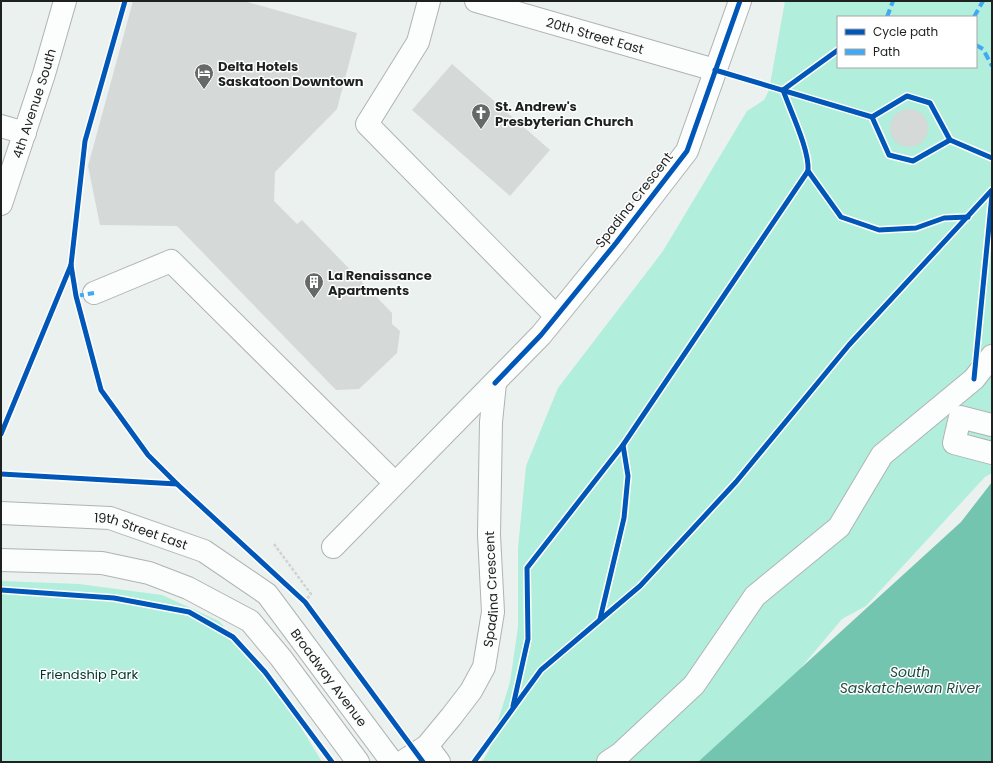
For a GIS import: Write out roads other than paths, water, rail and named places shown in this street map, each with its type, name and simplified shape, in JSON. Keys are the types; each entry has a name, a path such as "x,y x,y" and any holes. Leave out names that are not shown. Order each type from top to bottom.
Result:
{"street":[{"name":"4th Avenue South","path":"1,204 25,133 65,1"},
{"path":"429,1 418,42 367,124 556,316"},
{"name":"20th Street East","path":"476,1 715,70"},
{"name":"Spadina Crescent","path":"333,547 495,383 556,316 687,151 740,1"},
{"path":"1,126 25,133"},
{"path":"94,293 171,261 395,484"},
{"path":"608,762 620,754 694,685 755,596 839,527 882,454 920,425 974,379 992,356"},
{"name":"Spadina Crescent","path":"402,762 433,754 452,718 471,690 484,667 488,650 493,612 489,535 491,422 495,383"},
{"path":"992,425 960,417 954,443 992,453"},
{"path":"920,425 992,442"},
{"name":"19th Street East","path":"1,513 110,518 204,551 267,594"},
{"name":"Broadway Avenue","path":"1,560 102,563 149,573 188,588 250,621 281,658 358,762"},
{"name":"Broadway Avenue","path":"267,594 392,762"}],"water":[{"name":"South Saskatchewan River","path":"992,482 992,762 698,762 961,522"}],"place":[{"name":"Delta Hotels Saskatoon Downtown","path":"204,90"},
{"name":"St. Andrew's Presbyterian Church","path":"481,130"},
{"name":"La Renaissance Apartments","path":"314,299"}],"park label":[{"name":"Friendship Park","path":"89,674"}]}
